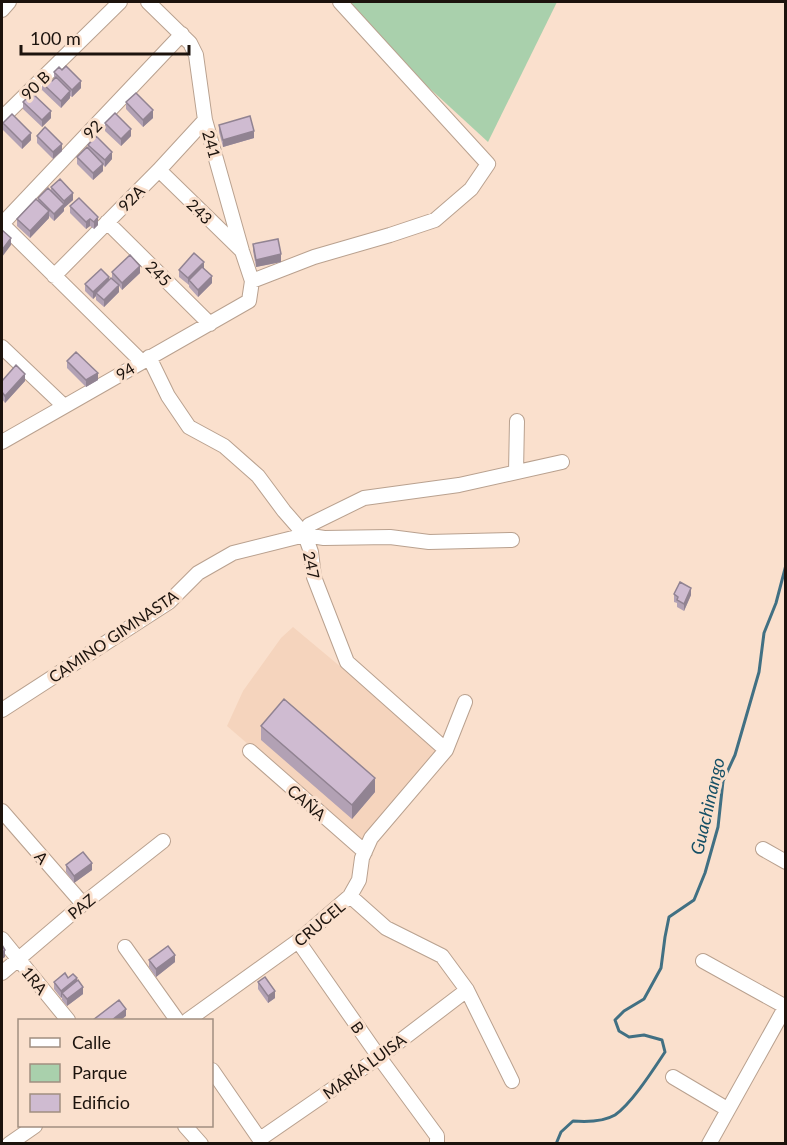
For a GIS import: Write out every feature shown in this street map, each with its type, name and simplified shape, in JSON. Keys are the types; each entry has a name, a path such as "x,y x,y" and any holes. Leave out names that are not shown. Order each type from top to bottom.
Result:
{"street":[{"path":"2,10 9,2"},
{"name":"90 B","path":"2,118 120,2"},
{"name":"241","path":"148,2 182,34 196,55 205,120 252,281 249,301"},
{"path":"252,281 314,257 435,219 471,189 488,164 340,2"},
{"name":"92","path":"2,224 182,34"},
{"name":"92A","path":"54,276 205,120"},
{"name":"243","path":"159,170 242,251"},
{"name":"245","path":"107,222 210,324"},
{"name":"247","path":"2,224 54,276 145,359 189,427 224,446 258,476 305,535 311,552 314,577 347,662 446,750"},
{"name":"94","path":"2,442 249,301"},
{"path":"2,347 64,406"},
{"path":"516,472 517,421"},
{"name":"CAMINO GIMNASTA","path":"2,710 169,602 198,573 233,553 305,535 309,525 364,498 459,485 562,462"},
{"path":"305,535 324,538 390,537 429,542 512,540"},
{"name":"CRUCEL","path":"189,1019 298,941 350,896 359,880 362,858 370,838 446,750 465,702"},
{"name":"CAÑA","path":"250,751 365,852"},
{"name":"A","path":"2,811 83,904"},
{"name":"PAZ","path":"2,973 83,904 163,841"},
{"path":"763,849 786,862"},
{"path":"350,896 386,928 442,956 467,990 512,1081"},
{"name":"1RA","path":"2,939 67,1019"},
{"name":"B","path":"298,941 437,1136 437,1143"},
{"path":"124,947 176,1019"},
{"path":"703,961 785,1007 709,1143"},
{"name":"MARÍA LUISA","path":"262,1141 467,990"},
{"path":"213,1071 262,1141"},
{"path":"673,1077 728,1109"},
{"path":"9,1143 32,1127"},
{"path":"187,1127 201,1143"}],"shaded area":[{"path":"293,627 439,749 361,841 227,726 243,691 281,638"}],"green space":[{"path":"349,2 557,2 488,142 426,85"}],"building":[{"path":"66,66 81,81 72,90 54,72 59,67 62,70"},
{"path":"48,77 52,81 56,77 70,91 61,101 42,83"},
{"path":"32,93 51,111 42,120 23,102"},
{"path":"136,93 153,110 143,120 126,102"},
{"path":"115,113 131,129 121,139 105,123"},
{"path":"12,114 31,133 22,142 3,123"},
{"path":"250,116 254,131 223,140 219,125"},
{"path":"45,127 62,144 53,152 37,136"},
{"path":"96,136 112,152 105,160 88,145"},
{"path":"87,147 103,164 93,173 77,157"},
{"path":"60,179 73,193 64,201 51,187"},
{"path":"48,188 64,204 54,214 38,198"},
{"path":"79,198 98,217 94,222 90,219 86,222 70,206"},
{"path":"36,199 49,211 30,231 17,219"},
{"path":"2,230 11,238 2,250"},
{"path":"278,239 281,254 256,260 253,244"},
{"path":"194,253 204,262 188,278 179,270"},
{"path":"130,255 140,266 122,283 112,272"},
{"path":"202,267 212,276 198,290 189,280"},
{"path":"101,269 109,277 93,292 85,284"},
{"path":"111,278 119,285 104,300 96,293"},
{"path":"76,352 98,373 86,380 67,361"},
{"path":"16,365 25,374 5,396 2,392 2,381"},
{"path":"680,582 691,588 684,604 677,600 678,597 674,594"},
{"path":"284,699 375,778 352,805 261,726"},
{"path":"83,852 92,863 74,876 66,865"},
{"path":"168,946 175,955 156,969 149,960"},
{"path":"65,973 68,978 73,974 77,978 61,991 54,982"},
{"path":"265,977 275,991 268,996 258,982"},
{"path":"78,980 83,987 67,999 62,993"},
{"path":"119,1000 126,1009 113,1019 94,1019"}],"waterway":[{"name":"Guachinango","path":"556,1144 561,1132 573,1121 605,1119 622,1110 665,1052 662,1040 644,1035 629,1037 619,1031 615,1020 624,1011 644,999 661,968 669,917 694,900 705,873 718,827 723,781 735,755 759,672 764,633 776,603 786,565"}]}
